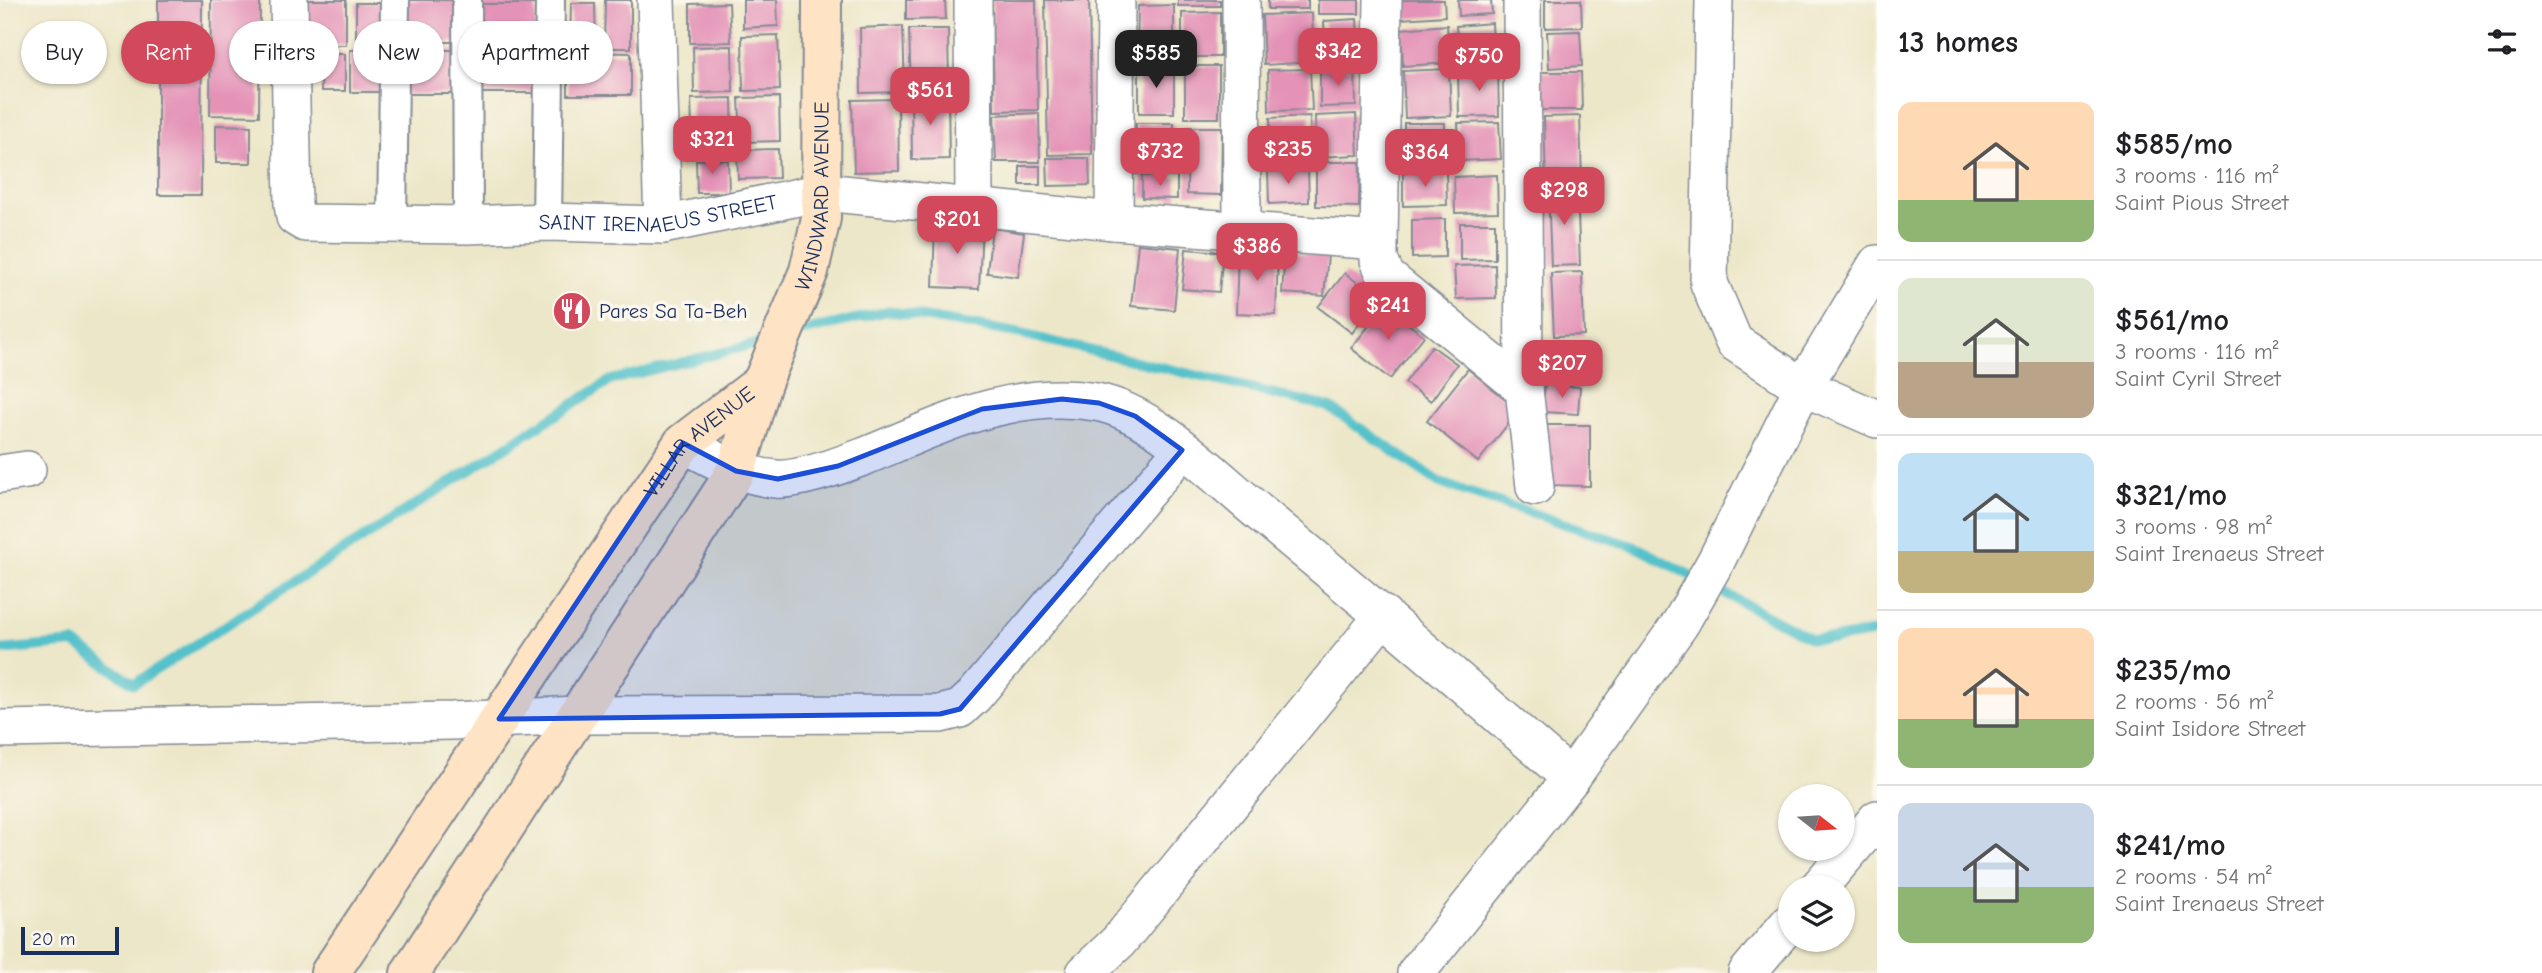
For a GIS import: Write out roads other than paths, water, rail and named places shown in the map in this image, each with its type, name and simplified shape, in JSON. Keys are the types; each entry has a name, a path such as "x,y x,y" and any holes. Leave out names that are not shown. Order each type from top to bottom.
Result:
{"main road":[{"name":"WINDWARD AVENUE","path":"762,383 810,271 822,205 822,0"},
{"name":"VILLAR AVENUE","path":"330,973 683,443 762,383"},
{"name":"VILLAR AVENUE","path":"410,973 736,471 762,383"}],"street":[{"name":"SAINT IRENAEUS STREET","path":"289,0 295,217 305,223 468,225 547,222 663,225 822,205 974,205 1114,221 1379,241"},
{"path":"392,224 395,0"},
{"path":"467,0 468,225"},
{"path":"547,222 550,0"},
{"path":"656,0 663,225"},
{"path":"973,0 974,205"},
{"path":"1114,221 1116,0"},
{"path":"1241,0 1242,229"},
{"path":"1383,0 1380,260 1387,276 1524,389"},
{"path":"1522,0 1524,389 1535,487"},
{"path":"1714,0 1709,283 1734,342 1803,387 1877,419"},
{"path":"1416,973 1571,778 1680,624 1716,561 1803,387 1877,264"},
{"path":"683,443 736,471 779,479 838,466 982,409 1027,400 1098,403 1135,416 1182,450 1384,615 1571,778"},
{"path":"0,729 499,719 577,715 940,715 960,709 1182,450"},
{"path":"1085,973 1119,941 1384,615"},
{"path":"1829,875 1877,819"},
{"path":"1747,973 1778,936"}],"waterway":[{"path":"793,334 888,311 1017,333 1329,407 1440,483 1638,548 1812,639 1834,639 1877,632"},
{"path":"0,650 74,643 134,684 611,380 768,341"}],"place":[{"name":"Pares Sa Ta-Beh","path":"572,311"}]}
